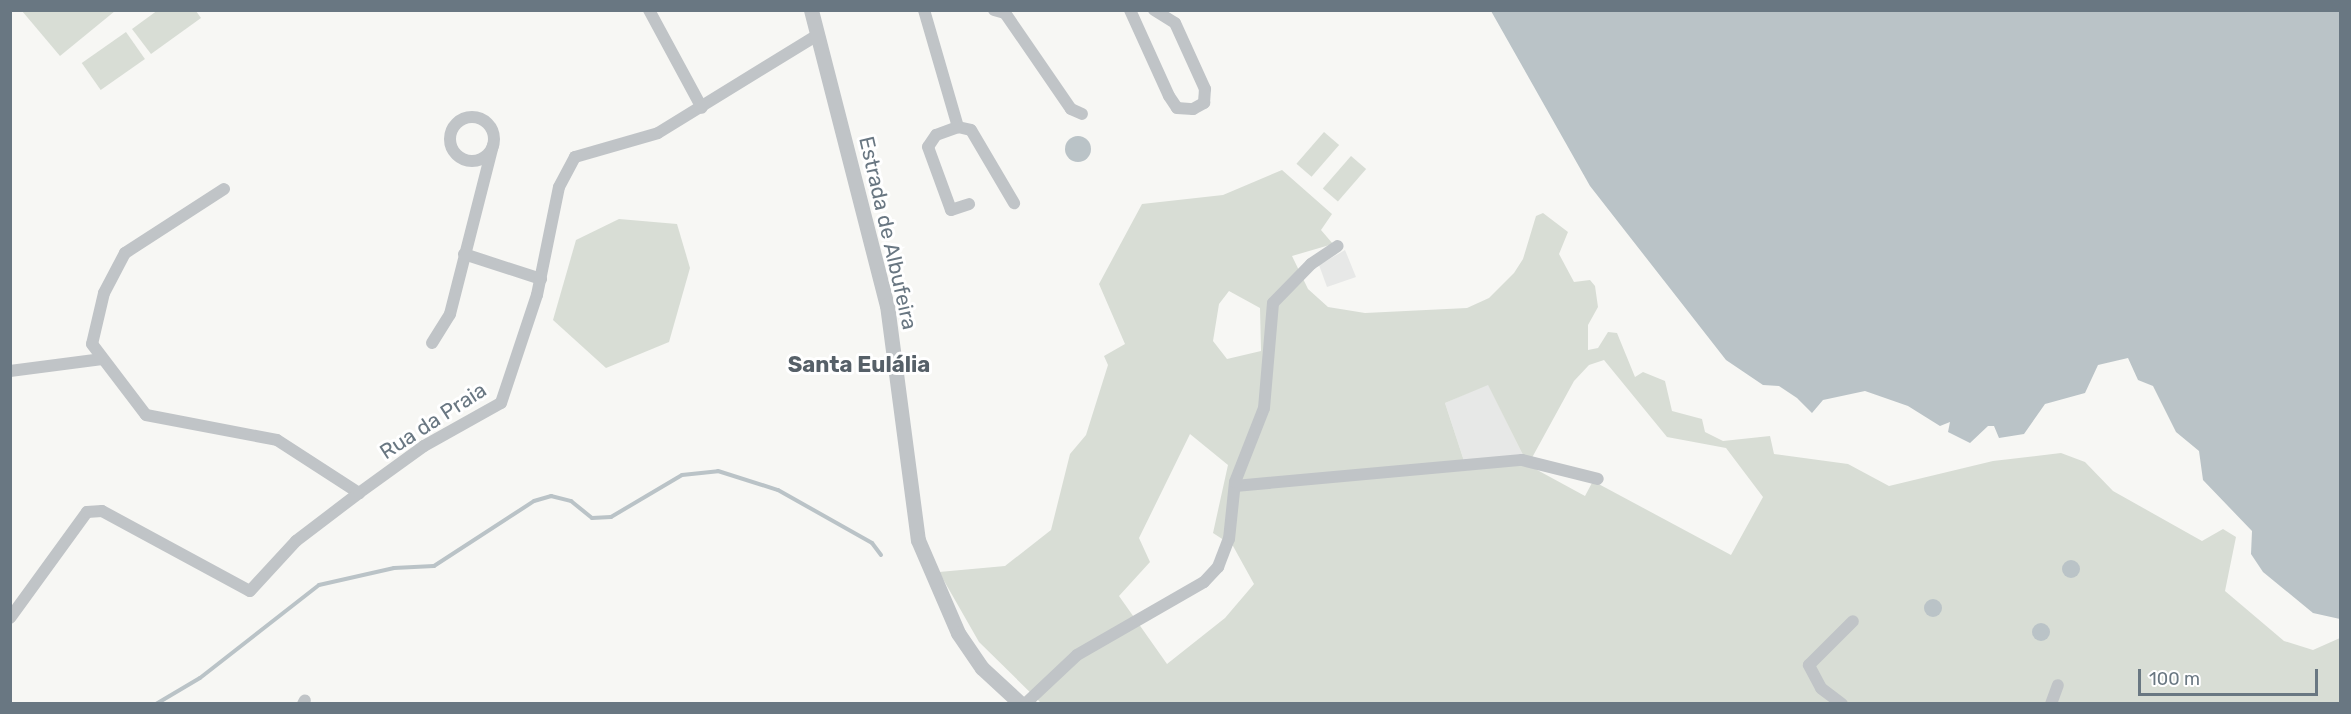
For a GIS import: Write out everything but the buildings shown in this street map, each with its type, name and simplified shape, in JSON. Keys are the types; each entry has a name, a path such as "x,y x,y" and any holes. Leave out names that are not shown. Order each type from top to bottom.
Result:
{"street":[{"path":"649,10 702,108"},
{"name":"Estrada de Albufeira","path":"811,10 887,305 918,540 942,603 982,668 1021,704"},
{"path":"924,10 958,128"},
{"path":"994,10 1005,13 1071,109 1082,114"},
{"path":"1130,10 1169,96 1177,108 1193,109 1204,103 1205,89 1175,23 1154,10"},
{"name":"Rua da Praia","path":"10,618 87,512 102,511 250,591 296,541 359,493 424,446 501,403 517,367 541,279 559,187 575,157 658,133 818,35"},
{"path":"432,343 450,314 481,182 493,145 493,132 484,120 458,122 451,146 469,161 481,182"},
{"path":"969,204 951,210 928,147 936,135 958,128 971,130 1014,203"},
{"path":"469,161 484,157 493,145"},
{"path":"224,189 125,253 104,293 92,344 146,415 277,440 359,493"},
{"path":"1025,704 1077,655 1204,582 1218,567 1229,540 1235,486 1264,408 1273,303 1311,264 1338,246"},
{"path":"464,254 541,279"},
{"path":"10,371 55,361 102,359"},
{"path":"1235,486 1522,460 1598,479"},
{"path":"1842,704 1821,688 1809,665 1853,621"},
{"path":"2051,704 2058,685"}],"shaded area":[{"path":"158,10 196,11 201,18 151,54 132,29"},
{"path":"22,11 115,11 60,56"},
{"path":"1491,11 2340,11 2340,619 2313,613 2263,572 2251,554 2252,531 2203,480 2199,451 2176,432 2153,386 2138,380 2128,358 2098,365 2085,393 2045,404 2024,434 1999,438 1994,426 1988,426 1970,443 1948,432 1950,422 1940,426 1908,406 1865,391 1823,400 1812,413 1797,398 1779,386 1763,385 1726,360 1590,186"},
{"path":"126,32 145,59 101,90 82,63"},
{"path":"1324,132 1339,145 1312,177 1296,164"},
{"path":"1078,136 1087,140 1091,149 1087,158 1078,162 1069,158 1065,149 1069,140"},
{"path":"1351,156 1366,169 1338,202 1323,188"},
{"path":"1282,170 1332,214 1321,230 1333,244 1292,256 1308,289 1328,307 1365,313 1467,308 1489,298 1514,273 1523,259 1536,216 1543,213 1568,232 1559,254 1574,282 1590,280 1595,286 1598,307 1588,325 1588,350 1598,348 1608,332 1617,333 1635,377 1643,372 1665,381 1672,411 1702,419 1705,432 1723,441 1770,436 1774,454 1848,464 1889,486 1993,461 2061,453 2085,462 2113,491 2202,541 2223,529 2236,537 2225,591 2284,641 2313,650 2340,638 2340,703 1041,703 979,642 939,572 1005,566 1051,530 1070,454 1086,435 1108,365 1104,356 1125,344 1099,284 1142,204 1223,195","holes":["1229,291 1260,308 1261,351 1227,359 1213,341 1219,304","1604,360 1667,437 1726,448 1763,497 1731,555 1593,481 1585,496 1528,465 1574,381 1589,365","1488,385 1523,455 1464,461 1445,403","1190,434 1228,465 1213,533 1233,546 1254,584 1225,618 1167,664 1119,596 1150,562 1139,538"]},
{"path":"619,219 677,224 690,268 669,342 606,368 553,320 576,240"},
{"path":"1345,250 1356,277 1327,287 1319,265"},
{"path":"1488,384 1523,455 1464,461 1445,403"},
{"path":"2071,560 2077,563 2080,569 2077,575 2071,578 2065,575 2062,569 2065,563"},
{"path":"1929,599 1937,599 1942,604 1940,615 1929,617 1924,612 1924,604"},
{"path":"2041,623 2047,626 2050,632 2047,638 2041,641 2035,638 2032,632 2035,626"}],"waterway":[{"path":"156,704 200,678 319,585 394,568 434,566 534,501 551,496 571,501 592,518 611,517 682,475 718,471 778,490 872,543 881,555"}],"district":[{"name":"Santa Eulália","path":"859,365"}]}
